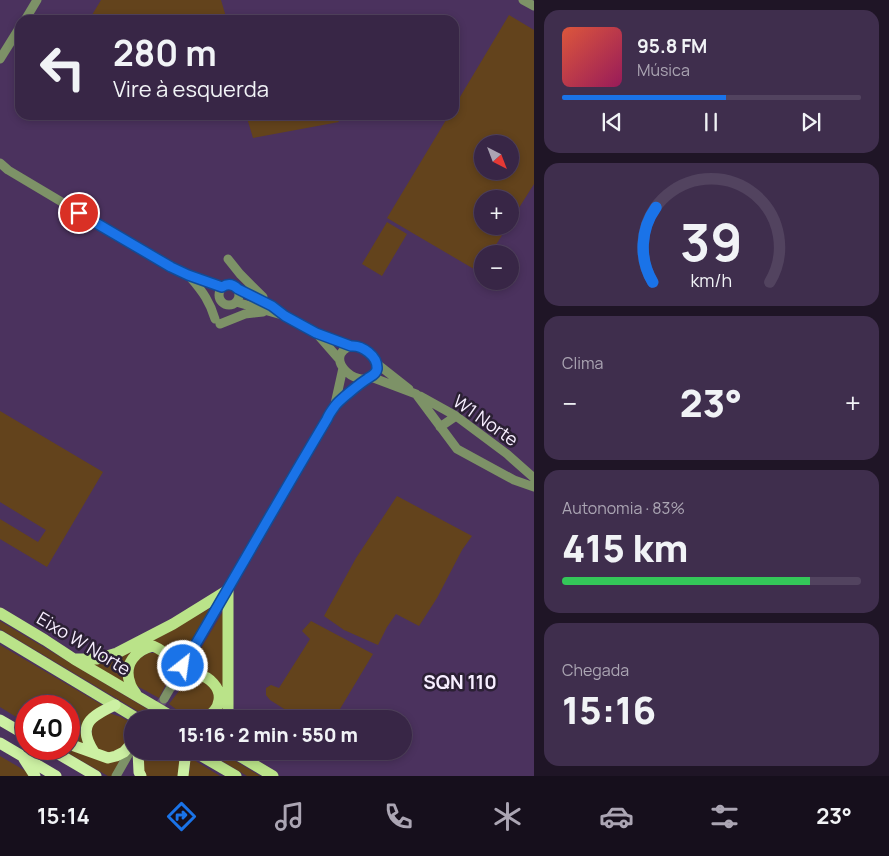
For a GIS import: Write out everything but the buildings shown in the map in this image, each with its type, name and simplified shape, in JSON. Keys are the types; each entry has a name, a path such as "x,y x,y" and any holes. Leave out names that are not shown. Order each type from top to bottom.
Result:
{"highway":[{"path":"94,752 86,739 87,726 97,713 115,705"},
{"path":"0,720 15,728"},
{"path":"11,726 15,727"},
{"path":"0,743 15,752"},
{"path":"80,748 108,758 124,752"},
{"path":"24,760 35,776"},
{"path":"29,760 56,776"},
{"path":"69,760 96,776"},
{"path":"138,760 141,776"},
{"path":"183,776 185,760"}],"main road":[{"path":"74,659 97,659 117,653 173,624 228,590"},
{"path":"228,590 228,710"},
{"name":"Eixo W Norte","path":"0,614 161,710"},
{"path":"0,636 124,710"},
{"path":"137,696 130,683 128,674 130,664 133,657 139,651 153,646 166,654 173,665 174,682 196,674 206,677 214,684 218,690 219,700 215,710"},
{"path":"208,760 236,776"},
{"path":"248,760 273,776"}],"street":[{"path":"27,15 37,0"},
{"path":"523,0 534,6"},
{"path":"0,59 15,35"},
{"path":"3,167 171,267 220,291"},
{"path":"228,259 270,309"},
{"path":"189,277 209,301 217,322 270,309"},
{"path":"220,291 228,284 231,284 270,309 316,333 351,346 362,348 373,357 377,369 374,374 335,404"},
{"path":"220,291 221,301 226,305 230,305 236,302 239,297 238,289"},
{"path":"236,302 270,309"},
{"path":"316,333 352,376 360,379 369,378"},
{"path":"339,359 342,351 351,346"},
{"name":"W1 Norte","path":"376,363 416,394 456,416 507,454 534,478"},
{"path":"164,699 335,404 344,368"},
{"name":"W1 Norte","path":"369,378 416,394 457,450 514,480 534,487"},
{"path":"440,428 456,416"},
{"path":"514,480 522,467"},
{"path":"116,776 125,760"}],"shaded area":[{"path":"101,0 221,0 226,15 92,15"},
{"path":"509,15 534,30 534,184 519,208 519,190 474,190 474,235 502,235 496,245 474,245 474,269 387,218 446,120 459,120 459,99"},
{"path":"248,120 338,120 339,122 253,138"},
{"path":"387,222 407,234 382,276 362,264"},
{"path":"0,411 103,472 47,567 0,539 0,519 38,542 46,530 0,502"},
{"path":"397,496 472,536 462,550 437,598 419,626 396,614 378,645 344,630 324,616 356,558"},
{"path":"216,605 177,670 169,653 138,649 130,687 91,664 108,663 117,659"},
{"path":"224,610 223,710 215,710 217,683 185,675"},
{"path":"0,621 149,710 136,710 0,629"},
{"path":"311,621 373,654 339,710 286,710 270,700 266,695 266,688 271,685 279,688 310,639 302,631"},
{"path":"0,645 104,706 94,711 85,745 80,743 80,695 15,695 15,716 0,707"},
{"path":"148,653 158,653 163,656 170,676 159,698 137,686 132,680 135,661"},
{"path":"200,678 212,687 216,700 209,710 177,710 169,704 186,682"},
{"path":"109,713 124,719 124,747 115,753 101,752 92,744 92,723"},
{"path":"80,751 121,758 114,776 108,776 80,760"},
{"path":"0,756 29,773 31,776 0,776"},
{"path":"144,760 182,760 179,776 145,776"},
{"path":"189,760 194,760 220,776 187,776 190,770"},
{"path":"221,760 234,760 260,776 247,776"}],"tunnel":[{"path":"156,710 164,699"}],"district":[{"name":"SQN 110","path":"460,682"}],"route":[{"path":"79,213 171,267 222,287 231,284 316,333 351,346 362,348 373,357 377,366 371,377 335,404 183,666"}]}
